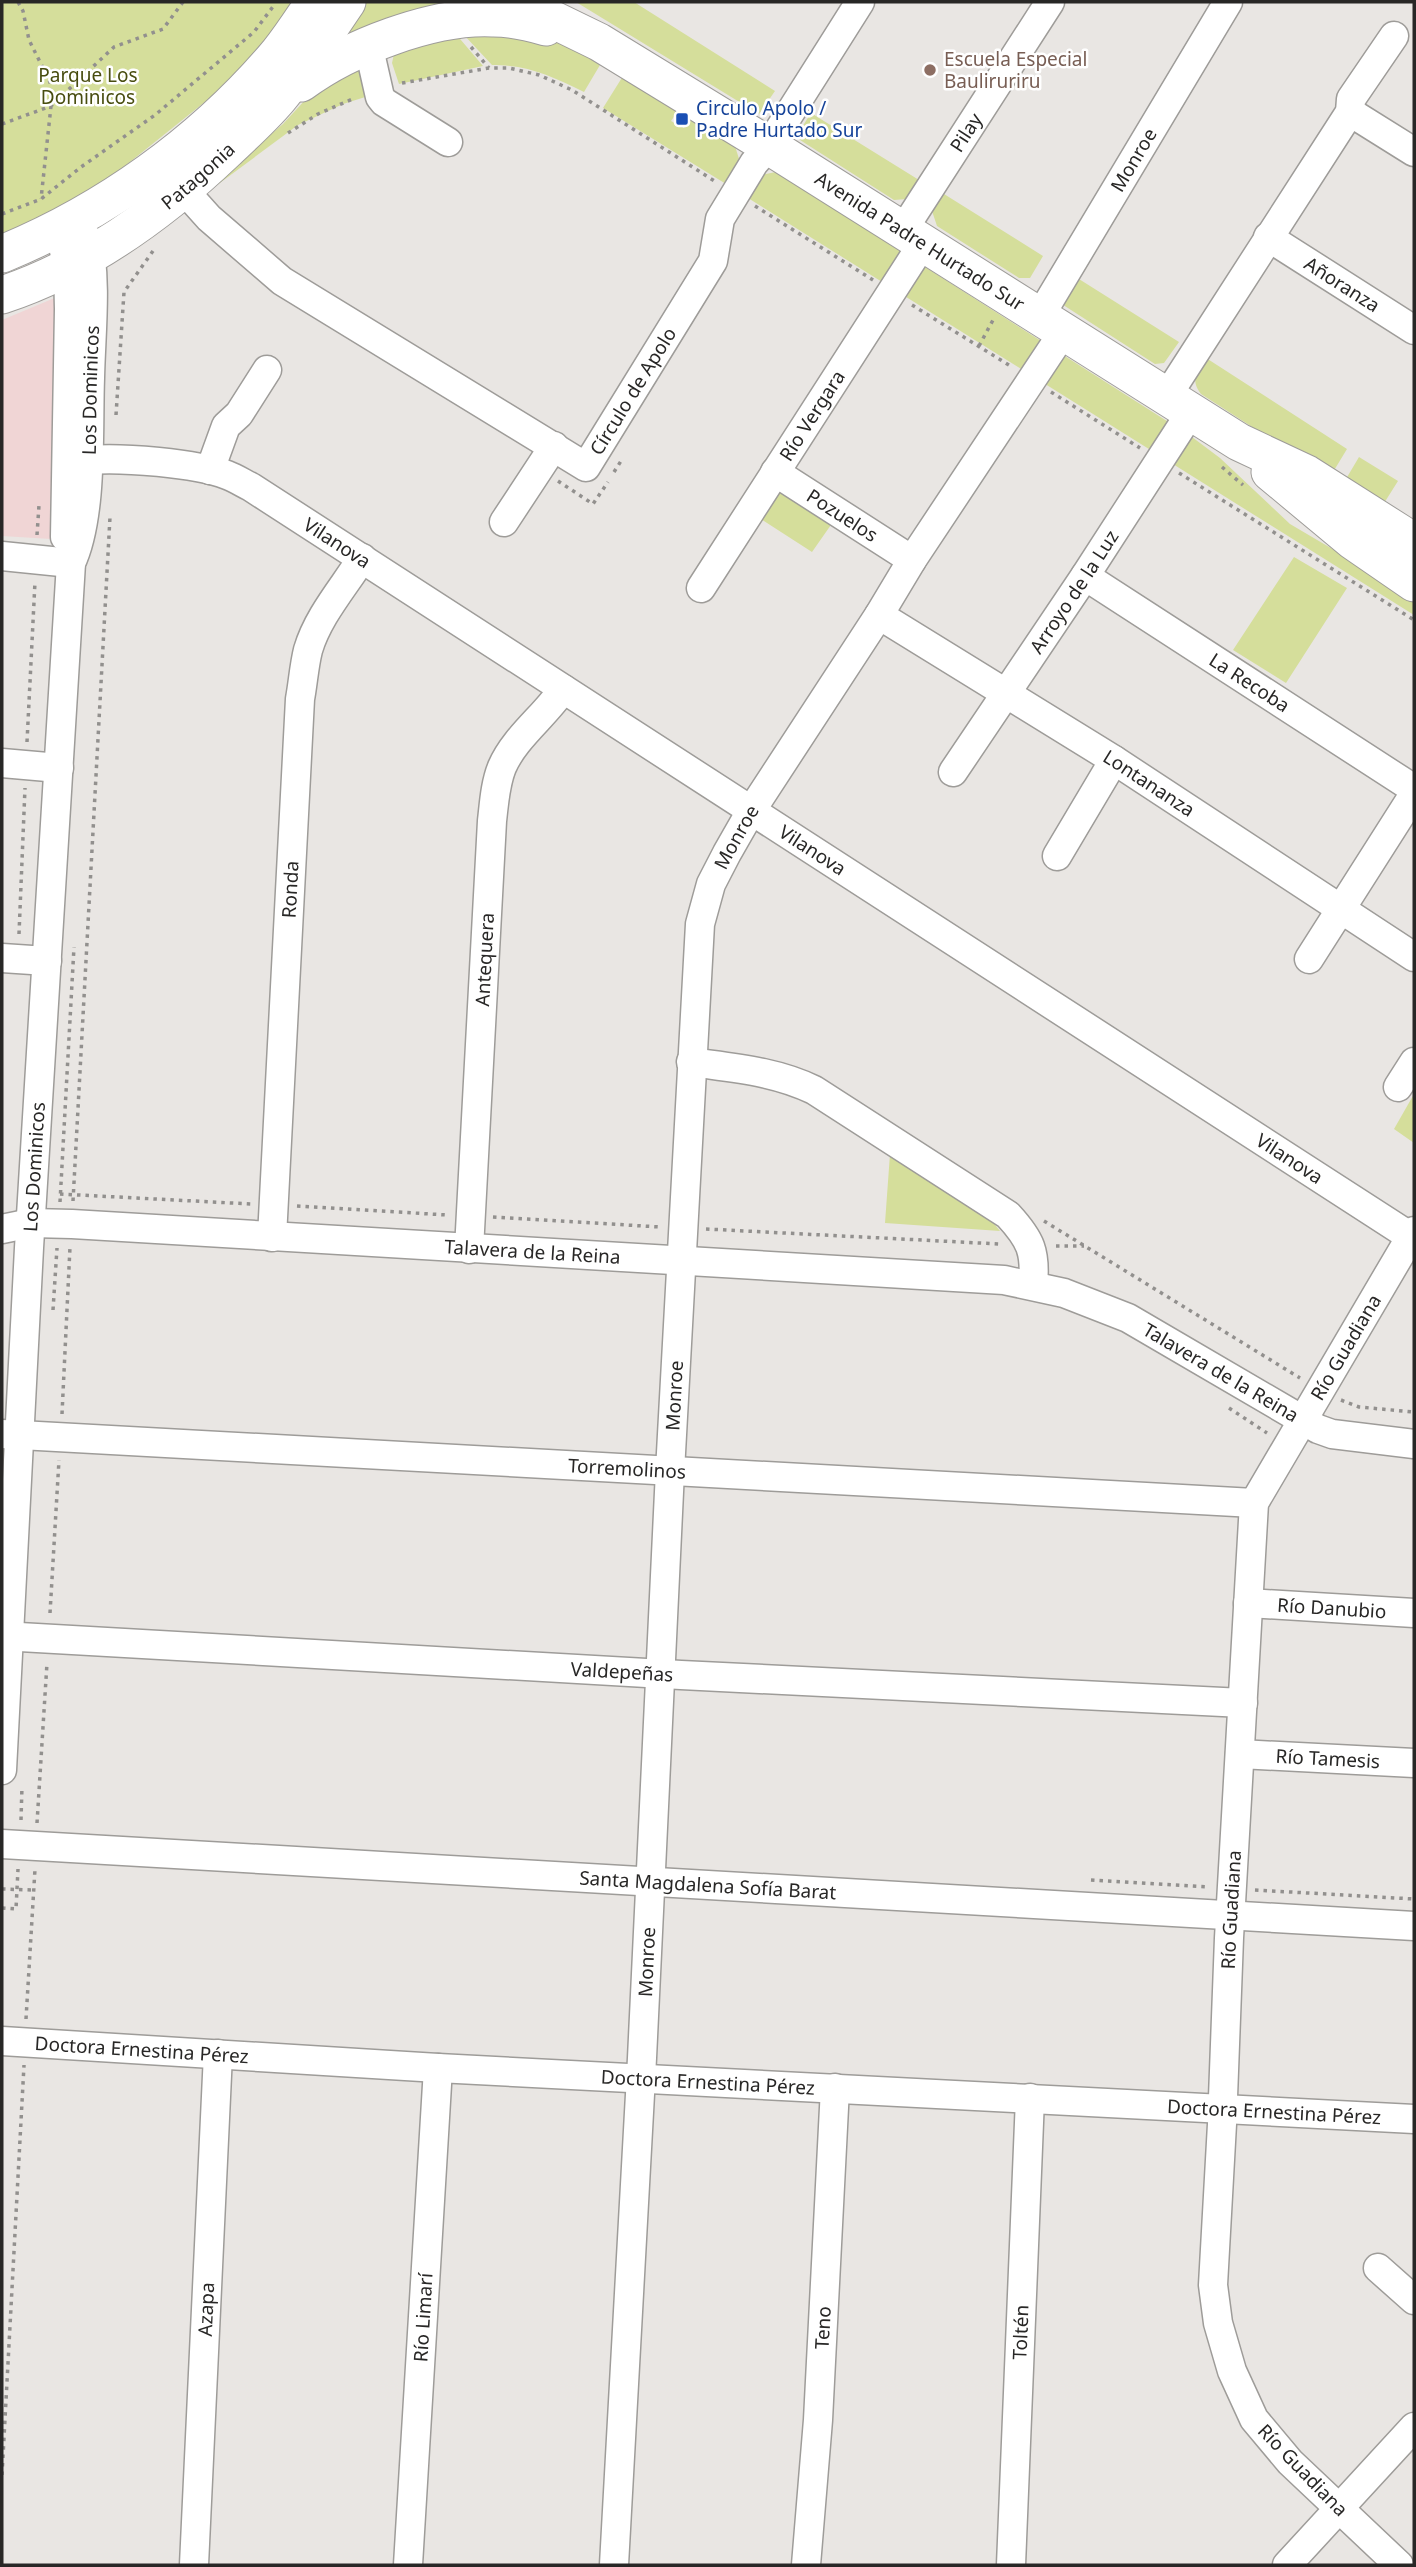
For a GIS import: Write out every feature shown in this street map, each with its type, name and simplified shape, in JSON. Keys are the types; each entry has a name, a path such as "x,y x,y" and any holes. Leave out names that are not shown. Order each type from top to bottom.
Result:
{"main road":[{"name":"Patagonia","path":"2,254 61,214 136,182 225,109 275,57 315,2"},
{"name":"Patagonia","path":"2,295 80,262 183,189 247,131 282,117 347,2"},
{"name":"Avenida Padre Hurtado Sur","path":"517,2 599,42 1179,404 1229,453 1316,511 1414,583"},
{"name":"Avenida Padre Hurtado Sur","path":"560,2 599,42"},
{"path":"282,117 335,59 368,44 413,30 460,20 491,17 523,21 599,42"},
{"name":"Avenida Padre Hurtado Sur","path":"1229,453 1307,474 1414,542"}],"street":[{"name":"Círculo de Apolo","path":"183,189 209,218 282,281 586,467 713,261 720,219 860,2"},
{"name":"Pilay","path":"913,237 1050,2"},
{"name":"Monroe","path":"614,2565 700,924 711,884 751,811 1031,379 1052,324 1228,2"},
{"name":"Arroyo de la Luz","path":"953,772 1085,576 1159,460 1179,404 1268,237 1350,112 1351,99 1394,36"},
{"path":"368,44 384,102 448,142"},
{"path":"1350,112 1414,152"},
{"name":"Los Dominicos","path":"2,1770 11,1434 31,1223 71,563 82,528 88,460 80,262 61,214"},
{"name":"Río Vergara","path":"701,588 891,292 913,237"},
{"name":"Añoranza","path":"1268,237 1414,330"},
{"name":"Los Dominicos","path":"71,563 64,530 80,262"},
{"path":"218,472 226,426 239,414 267,370"},
{"path":"504,522 554,446"},
{"name":"Vilanova","path":"88,460 166,464 218,472 251,487 751,811 1413,1234"},
{"name":"Pozuelos","path":"775,472 912,560"},
{"path":"2,556 71,563"},
{"name":"Ronda","path":"272,1237 300,699 309,648 320,622 362,558"},
{"name":"La Recoba","path":"1085,576 1414,789"},
{"name":"Lontananza","path":"879,615 1115,760 1414,957"},
{"name":"Antequera","path":"469,1249 492,821 496,790 502,767 517,742 564,689"},
{"path":"1056,856 1115,760"},
{"path":"2,763 59,768"},
{"path":"1309,959 1414,794"},
{"path":"2,958 47,961"},
{"path":"691,1062 762,1071 793,1080 814,1090 1009,1215 1032,1246 1033,1285"},
{"path":"1398,1087 1414,1062"},
{"name":"Talavera de la Reina","path":"2,1212 31,1223"},
{"name":"Talavera de la Reina","path":"2,1229 31,1223 72,1224 978,1277 1033,1285 1086,1301 1157,1332 1302,1422 1332,1434 1414,1444"},
{"name":"Río Guadiana","path":"1399,2565 1265,2434 1242,2396 1232,2371 1219,2323 1213,2285 1254,1503 1413,1234"},
{"name":"Torremolinos","path":"11,1434 1254,1503"},
{"name":"Río Danubio","path":"1248,1604 1414,1613"},
{"name":"Valdepeñas","path":"5,1636 660,1674 1242,1703"},
{"name":"Río Tamesis","path":"1240,1754 1414,1763"},
{"name":"Santa Magdalena Sofía Barat","path":"2,1844 1414,1926"},
{"name":"Doctora Ernestina Pérez","path":"13,2041 438,2068 1414,2119"},
{"name":"Azapa","path":"194,2565 218,2054"},
{"name":"Río Limarí","path":"408,2565 438,2068"},
{"name":"Teno","path":"806,2565 818,2420 835,2088"},
{"name":"Toltén","path":"1012,2565 1030,2098"},
{"path":"1378,2268 1414,2300"},
{"path":"1287,2565 1414,2427"}],"path":[{"path":"18,2 23,11 29,40 50,82 61,214"},
{"path":"2,124 51,106 114,47 163,29 183,2"},
{"path":"61,214 81,167 155,115 232,52 254,32 277,2"},
{"path":"467,43 478,42"},
{"path":"282,117 318,114 347,100 391,85 489,68 509,68 539,75 572,90 1414,620"},
{"path":"2,214 61,214"},
{"path":"116,417 124,292 159,243"},
{"path":"979,346 996,315"},
{"path":"1229,453 1249,490"},
{"path":"111,505 73,1195 1032,1246 1084,1246 1321,1390 1359,1407 1414,1412"},
{"path":"61,1437 72,1224"},
{"path":"2,2475 13,2041 36,1847"},
{"path":"2,1889 33,1890"}],"shaded area":[{"path":"57,297 58,381 51,539 2,536 2,320"}],"green space":[{"name":"Parque Los Dominicos","path":"2,2 295,2 255,55 226,85 100,186 2,237"},
{"path":"359,2 483,2 340,41"},
{"path":"576,2 634,2 775,91 759,114"},
{"path":"455,33 483,66 399,84 392,63 394,54"},
{"path":"464,35 553,37 600,61 600,65 584,92 539,72 492,65"},
{"path":"352,63 367,75 378,93 343,104 298,125 213,188 218,179 283,124 318,86"},
{"path":"623,76 678,111 671,121 684,128 690,119 735,146 740,162 726,184 603,108"},
{"path":"811,113 919,180 907,199 894,200 800,140 797,135"},
{"path":"776,172 1192,437 1220,458 1290,524 1414,597 1414,615 748,198 761,175"},
{"path":"944,194 1043,256 1030,278 1019,278 937,226 932,211"},
{"path":"1071,274 1179,342 1164,363 1155,364 1057,301"},
{"path":"1203,356 1347,449 1330,477 1201,394 1195,380"},
{"path":"1359,457 1398,481 1381,508 1343,484"},
{"path":"786,492 833,522 812,552 761,519 778,494"},
{"path":"1294,557 1347,588 1286,683 1233,650"},
{"path":"1414,1094 1414,1143 1394,1129"},
{"path":"890,1154 983,1210 1000,1231 885,1223"}],"place":[{"name":"Escuela Especial Bauliruriru","path":"930,70"},
{"name":"Circulo Apolo / Padre Hurtado Sur","path":"682,119"}]}
